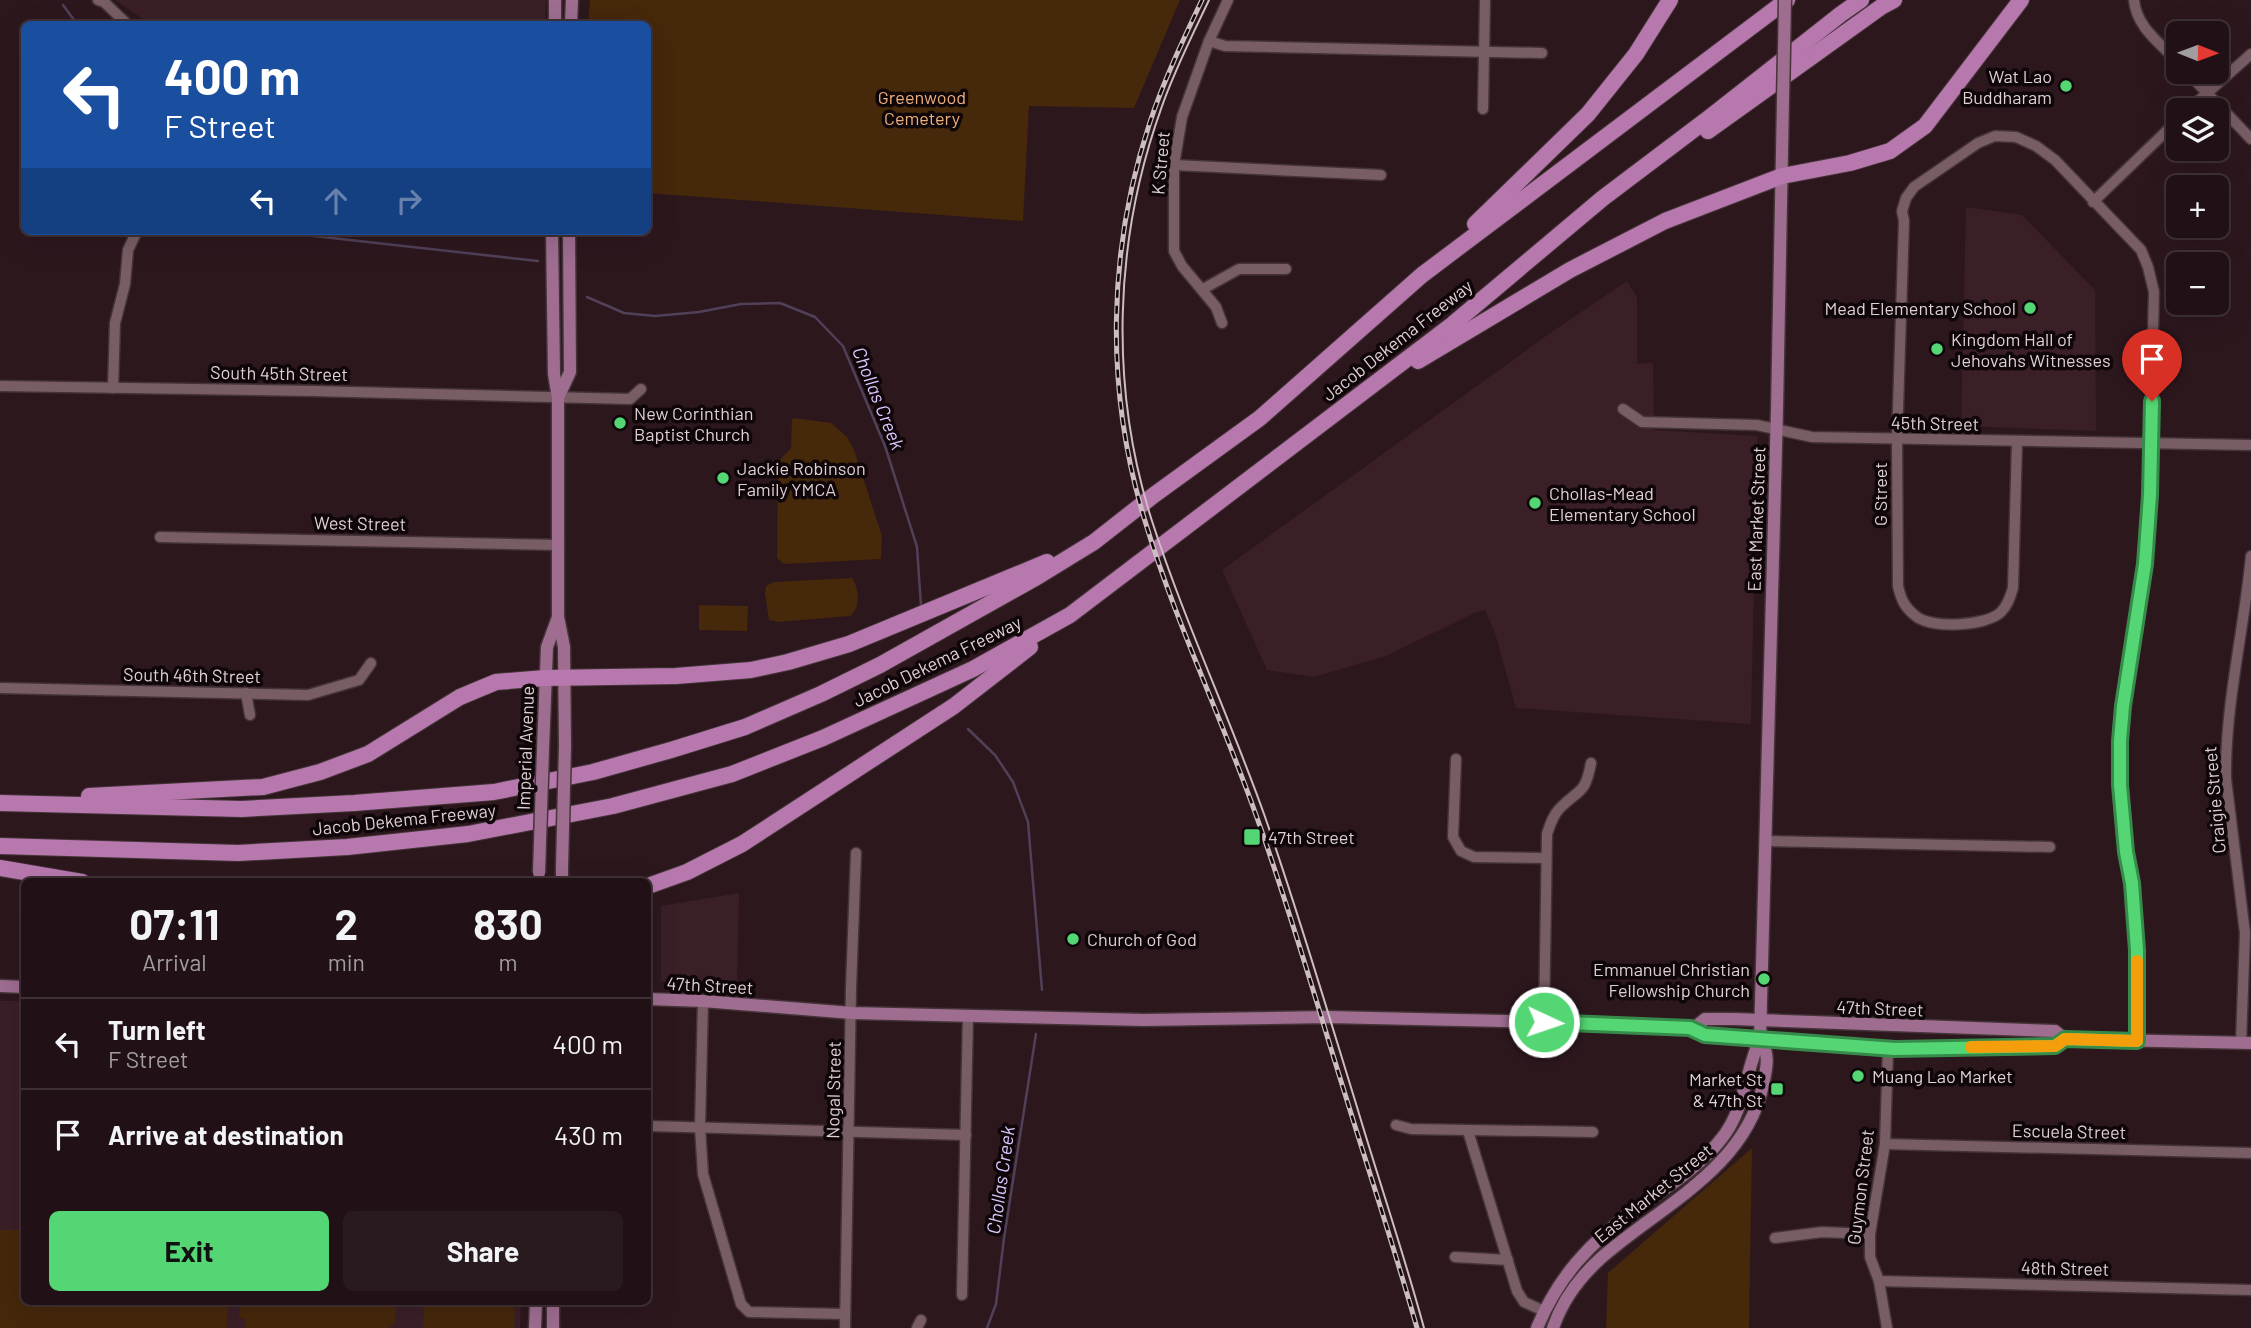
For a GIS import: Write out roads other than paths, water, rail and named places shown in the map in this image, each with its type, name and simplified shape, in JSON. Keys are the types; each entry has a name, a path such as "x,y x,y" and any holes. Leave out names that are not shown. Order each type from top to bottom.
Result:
{"highway":[{"path":"1422,275 1588,114 1636,54 1670,0"},
{"name":"Jacob Dekema Freeway","path":"0,802 256,809 495,792 593,772 745,727 821,694 880,665 1094,542 1260,418 1422,275 1786,0"},
{"name":"Jacob Dekema Freeway","path":"0,846 239,853 347,847 468,834 612,806 732,774 823,738 973,669 1070,615 1453,324 1603,198 1861,0"},
{"path":"1603,198 1725,120 1881,6 1894,0"},
{"path":"1344,405 1582,264 1665,221 1782,176 1850,163 1890,150 1925,126 2021,0"},
{"path":"0,802 263,788 320,772 368,754 460,697 496,682 545,678 676,676 751,670 788,662 849,644 1094,542"},
{"path":"651,885 687,872 741,844 954,706 1070,615"},
{"path":"0,868 59,878"}],"main road":[{"path":"555,0 555,21"},
{"path":"571,21 572,0"},
{"name":"East Market Street","path":"1537,1328 1559,1283 1587,1248 1630,1212 1680,1177 1708,1154 1724,1136 1742,1102 1760,1039 1786,0"},
{"name":"Imperial Avenue","path":"552,235 554,374 558,398 558,617 564,647 565,678 562,878"},
{"name":"Imperial Avenue","path":"558,398 570,372 569,235"},
{"name":"Imperial Avenue","path":"539,877 547,647 558,617"},
{"path":"0,986 21,987"},
{"name":"47th Street","path":"651,999 852,1013 1144,1020 1328,1017 1694,1028 1705,1035 1888,1049 2055,1046 2065,1039 2246,1043"},
{"name":"47th Street","path":"1694,1028 1705,1019 2055,1031 2065,1039"},
{"name":"East Market Street","path":"1553,1328 1575,1286 1600,1258 1716,1168 1741,1139 1759,1099 1767,1067 1767,1050 1760,1039"},
{"path":"535,1328 536,1305"},
{"path":"553,1305 553,1328"},
{"path":"1544,1311 1547,1317 1544,1328"}],"street":[{"path":"99,0 124,21"},
{"name":"K Street","path":"1222,323 1216,307 1182,266 1174,251 1174,165 1182,117 1209,41 1228,0"},
{"path":"1483,110 1485,0"},
{"path":"2134,0 2135,11 2141,23 2166,49"},
{"path":"1209,41 1225,46 1542,53"},
{"path":"2201,98 2251,54"},
{"path":"2199,84 2251,139"},
{"path":"2137,1041 2137,950 2120,785 2120,741 2145,564 2154,292 2141,250 2093,202 2166,132"},
{"name":"G Street","path":"2017,442 2013,588 2008,603 1990,620 1978,624 1931,623 1919,620 1902,603 1898,586 1898,440 1904,221 1902,211 1906,198 1914,187 1978,143 1996,136 2016,137 2036,146 2055,160 2093,202"},
{"path":"1174,165 1381,174"},
{"path":"113,388 115,323 125,284 128,250 135,235"},
{"path":"1202,289 1239,269 1286,269"},
{"name":"South 45th Street","path":"0,386 630,399 641,389"},
{"name":"45th Street","path":"1623,409 1642,422 1758,425 1812,437 2251,445"},
{"name":"West Street","path":"160,537 559,545"},
{"name":"Craigie Street","path":"2246,1043 2245,933 2226,779 2226,757 2228,714 2251,556"},
{"name":"South 46th Street","path":"0,688 308,695 359,680 371,663"},
{"path":"246,693 250,715"},
{"path":"1456,759 1453,837 1461,851 1474,856 1546,858"},
{"path":"1544,1022 1547,834 1555,815 1587,783 1591,763"},
{"path":"1765,841 2050,847"},
{"name":"Nogal Street","path":"845,1328 856,853"},
{"path":"703,1001 700,1127 704,1174 741,1304 748,1312 845,1314"},
{"path":"962,1295 968,1015"},
{"name":"Guymon Street","path":"1887,1328 1879,1281 1870,1257 1870,1234 1885,1144 1888,1049"},
{"path":"1396,1125 1411,1129 1592,1132"},
{"path":"651,1126 966,1135"},
{"path":"1468,1131 1517,1291 1524,1302 1544,1311"},
{"name":"Escuela Street","path":"1885,1144 2251,1153"},
{"path":"1775,1238 1822,1231 1870,1234"},
{"path":"1455,1257 1508,1260"},
{"name":"48th Street","path":"1879,1281 2251,1290"}],"waterway":[{"path":"63,5 75,21"},
{"path":"305,235 538,261"},
{"name":"Chollas Creek","path":"587,297 624,313 655,316 699,312 741,304 780,303 815,317 843,346 885,446 917,547 921,606"},
{"path":"968,729 995,755 1013,782 1028,822 1042,990"},
{"name":"Chollas Creek","path":"987,1328 996,1304 1036,1034"}],"tram line":[{"path":"1209,0 1177,67 1161,109 1145,159 1134,210 1126,262 1123,314 1129,419 1138,470 1152,521 1277,850 1424,1328"}],"railway":[{"path":"1202,0 1150,122 1125,220 1116,321 1123,422 1132,472 1157,558 1268,850 1417,1328"}],"place":[{"name":"Wat Lao Buddharam","path":"2066,86"},
{"name":"Mead Elementary School","path":"2030,308"},
{"name":"Kingdom Hall of Jehovahs Witnesses","path":"1937,349"},
{"name":"New Corinthian Baptist Church","path":"620,423"},
{"name":"Jackie Robinson Family YMCA","path":"723,478"},
{"name":"Chollas-Mead Elementary School","path":"1535,503"},
{"name":"47th Street","path":"1252,837"},
{"name":"Church of God","path":"1073,939"},
{"name":"Emmanuel Christian Fellowship Church","path":"1764,979"},
{"name":"Muang Lao Market","path":"1858,1076"},
{"name":"Market St & 47th St","path":"1777,1089"}],"park label":[{"name":"Greenwood Cemetery","path":"922,107"}]}
